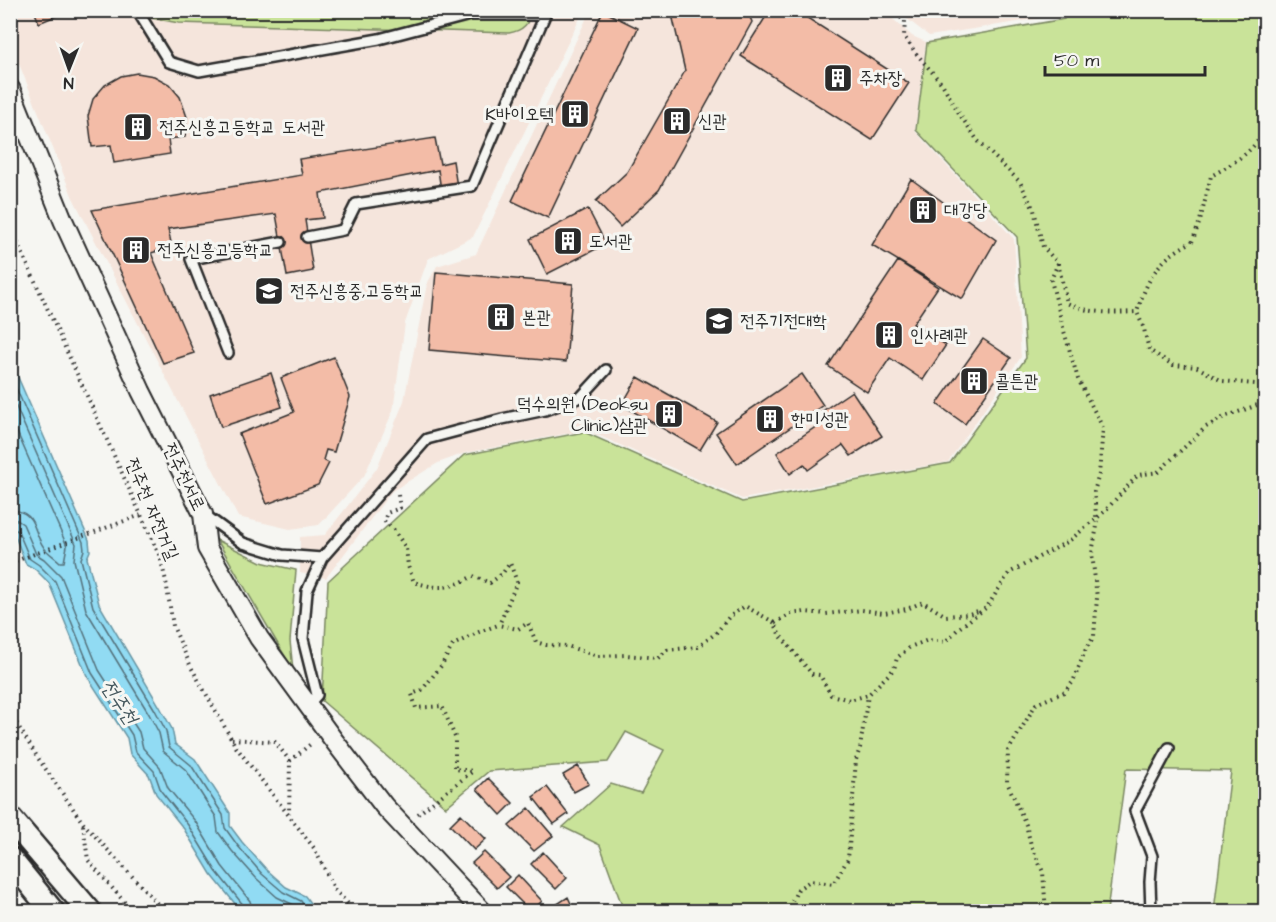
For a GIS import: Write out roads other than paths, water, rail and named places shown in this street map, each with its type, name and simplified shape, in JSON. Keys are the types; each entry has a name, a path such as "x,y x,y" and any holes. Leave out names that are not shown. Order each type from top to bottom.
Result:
{"street":[{"name":"전주천서로","path":"10,88 63,220 131,369 203,514 207,548 259,638 384,806 483,912"},
{"path":"10,818 90,912"},
{"path":"10,859 53,912"}],"lane":[{"path":"137,10 169,62 199,71 379,39 470,15 545,13 472,186 357,204 343,230 307,237"},
{"path":"228,353 191,259 281,242"},
{"path":"309,704 316,695 303,639 307,591 322,558 427,439 545,410 581,397 606,370"},
{"path":"203,514 243,543 282,555 322,558"},
{"path":"1151,912 1152,856 1135,811 1169,748"}],"water":[{"name":"전주천","path":"10,359 89,540 90,551 87,558 99,604 172,729 175,744 195,759 230,813 230,826 242,842 286,887 305,896 316,911 241,911 211,874 184,829 156,794 149,775 130,754 127,738 87,676 49,583 35,569 26,564 11,526"}],"place":[{"name":"주차장","path":"838,78"},
{"name":"K바이오텍","path":"575,114"},
{"name":"신관","path":"677,121"},
{"name":"전주신흥고등학교 도서관","path":"138,127"},
{"name":"대강당","path":"923,210"},
{"name":"도서관","path":"568,241"},
{"name":"전주신흥고등학교","path":"136,250"},
{"name":"전주신흥중,고등학교","path":"269,291"},
{"name":"본관","path":"501,317"},
{"name":"전주기전대학","path":"719,321"},
{"name":"인사례관","path":"889,335"},
{"name":"콜튼관","path":"974,381"},
{"name":"덕수의원 (Deoksu Clinic)삼관","path":"669,414"},
{"name":"한미성관","path":"770,419"}]}
